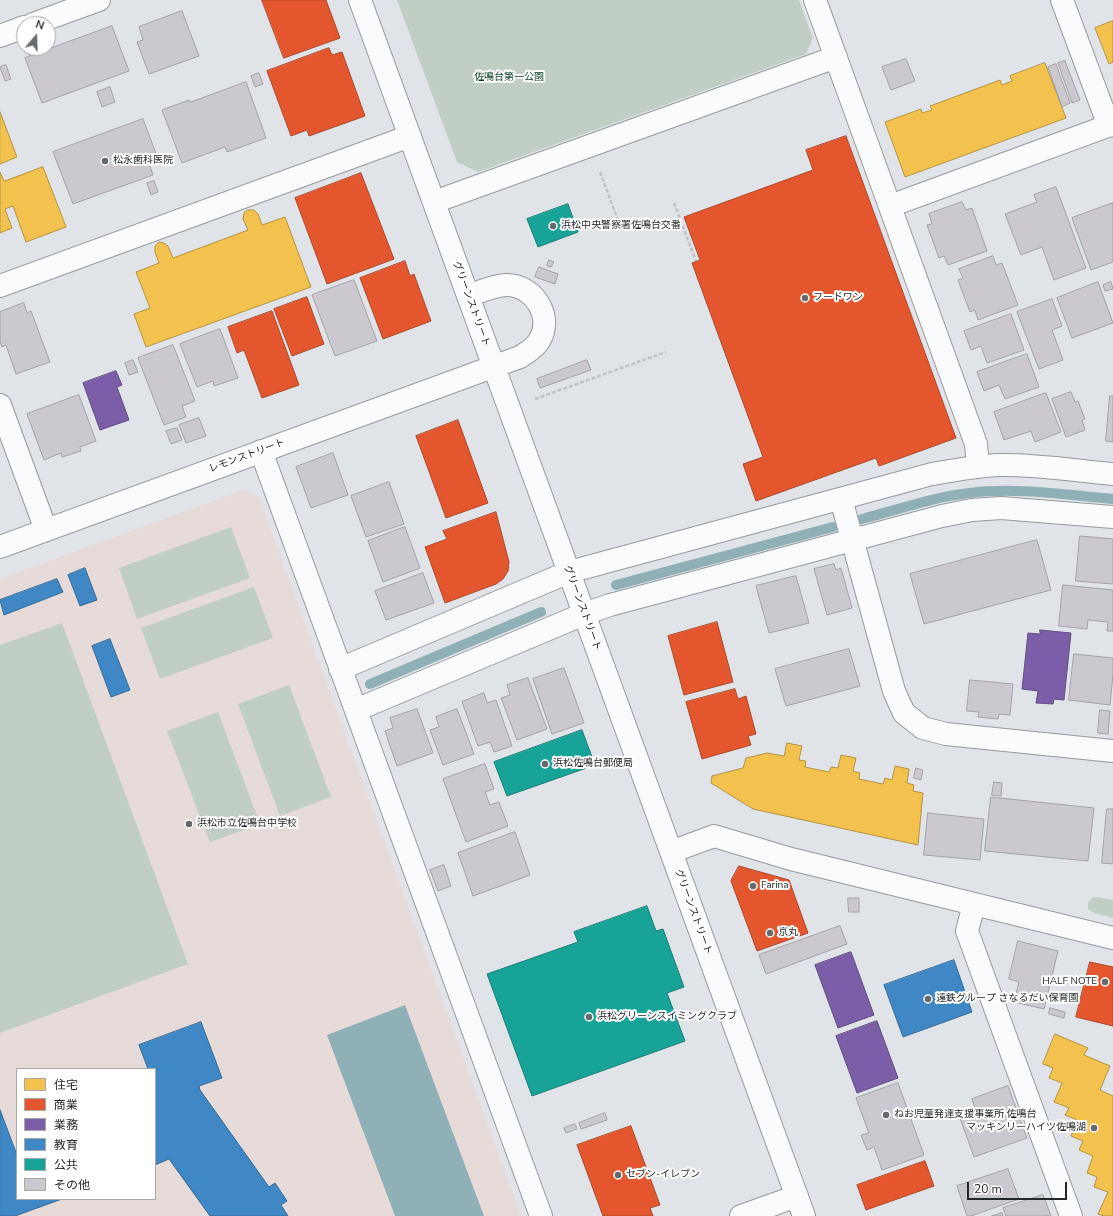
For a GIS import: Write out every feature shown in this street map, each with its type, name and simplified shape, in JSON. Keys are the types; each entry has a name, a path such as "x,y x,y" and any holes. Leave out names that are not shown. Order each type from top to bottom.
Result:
{"street":[{"path":"55,16 99,0"},
{"name":"グリーンストリート","path":"360,0 804,1216"},
{"path":"815,0 976,444 978,467"},
{"path":"890,206 1111,125 1062,0"},
{"path":"0,36 16,30"},
{"path":"434,202 836,57"},
{"path":"0,286 410,136"},
{"path":"468,296 494,287 506,285 519,287 531,294 539,303 543,316 543,328 539,340 531,350 520,357 494,366"},
{"name":"レモンストリート","path":"0,547 494,366"},
{"path":"0,406 46,530"},
{"path":"261,451 541,1216"},
{"path":"340,669 569,572 932,474 966,468 1000,465 1113,474"},
{"path":"841,499 894,691 904,713 922,728 946,734 1113,751"},
{"path":"356,710 584,614 618,603 942,516 972,510 1001,508 1113,517"},
{"path":"671,852 714,836 791,859 1113,938"},
{"path":"974,904 967,931 1072,1216"},
{"path":"741,1216 797,1196"}],"path":[{"path":"590,146 619,223"},
{"path":"674,203 696,261"},
{"path":"535,399 666,352"}],"shaded area":[{"name":"浜松市立佐鳴台中学校","path":"243,490 259,497 521,1216 0,1216 0,579"}],"green space":[{"name":"佐鳴台第一公園","path":"397,0 799,0 813,38 806,54 478,172 457,162"},
{"path":"231,527 250,578 137,619 119,568"},
{"path":"254,587 273,638 160,679 141,628"},
{"path":"62,623 188,964 0,1033 0,645"},
{"path":"289,685 331,797 280,816 238,704"},
{"path":"218,712 260,824 210,842 167,731"},
{"path":"1098,897 1113,900 1113,918 1094,913 1088,909 1088,903 1092,898"}],"water":[{"path":"405,1005 484,1216 395,1216 327,1035"}],"building: 住宅":[{"path":"1113,21 1113,62 1109,64 1095,28"},
{"path":"1045,63 1066,118 905,177 885,122 921,109 922,113 932,110 930,106 1000,80 1002,85 1012,81 1010,76"},
{"path":"0,112 17,157 0,164"},
{"path":"43,167 66,227 26,242 13,206 5,209 12,228 0,233 0,172 4,181"},
{"path":"248,210 254,210 258,214 262,225 285,217 311,287 146,347 134,314 150,308 136,272 159,263 155,252 155,246 159,242 164,243 168,246 173,258 248,230 243,219 244,213"},
{"path":"787,743 802,746 799,760 806,761 805,767 829,772 831,767 838,768 841,755 856,758 853,771 860,773 859,779 883,784 885,778 892,780 895,766 909,769 907,783 914,785 913,791 923,793 918,845 753,809 711,783 712,776 743,768 746,758 767,753 784,756"},
{"name":"マッキンリーハイツ佐鳴湖","path":"1055,1034 1088,1048 1084,1055 1110,1066 1100,1090 1113,1096 1113,1216 1098,1214 1108,1192 1094,1187 1097,1177 1087,1173 1093,1156 1079,1150 1083,1141 1071,1136 1077,1120 1065,1115 1069,1108 1054,1102 1062,1083 1049,1078 1053,1068 1043,1064"}],"building: 商業":[{"path":"262,0 326,0 340,38 284,58"},
{"path":"329,48 332,55 342,52 365,116 309,136 307,130 291,136 267,71"},
{"name":"フードワン","path":"846,136 956,438 879,466 876,458 756,501 743,464 763,457 692,263 700,260 684,217 813,170 806,150"},
{"path":"361,173 394,259 327,284 295,198"},
{"path":"405,261 410,276 414,274 431,321 383,339 360,278"},
{"path":"307,297 324,344 292,356 274,309"},
{"path":"272,311 299,385 262,398 244,350 237,353 228,327"},
{"path":"458,420 488,503 446,518 416,436"},
{"path":"496,512 509,562 508,571 503,579 496,584 445,603 425,547 447,539 443,531"},
{"path":"717,622 733,682 684,695 668,636"},
{"path":"735,689 738,699 746,696 756,734 748,736 751,745 702,759 686,702"},
{"path":"739,866 789,880 808,933 757,951 731,881"},
{"path":"1090,962 1113,967 1113,1026 1076,1017"},
{"name":"セブン-イレブン","path":"631,1126 660,1205 650,1208 653,1216 603,1216 577,1145"},
{"path":"925,1161 934,1186 866,1210 857,1185"}],"building: 業務":[{"path":"116,371 122,385 117,387 129,420 100,430 83,383"},
{"path":"1040,630 1071,633 1064,700 1054,699 1053,704 1036,703 1038,691 1022,689 1028,633 1040,634"},
{"path":"851,952 874,1015 838,1028 815,965"},
{"path":"877,1021 898,1078 857,1093 836,1036"}],"building: 教育":[{"path":"85,568 97,600 80,606 68,575"},
{"path":"57,579 63,592 4,615 0,600"},
{"path":"110,639 130,690 111,697 92,646"},
{"name":"遠鉄グループ さなるだい保育園","path":"954,960 972,1012 903,1037 884,985"},
{"path":"201,1022 222,1078 199,1086 200,1090 269,1187 275,1183 287,1201 281,1205 288,1216 210,1216 169,1159 156,1165 156,1068 148,1068 139,1045"},
{"path":"0,1110 16,1152 16,1200 59,1200 15,1216 0,1216"}],"building: 公共":[{"path":"568,204 578,232 538,247 527,219"},
{"path":"582,730 595,765 507,796 494,762"},
{"name":"浜松グリーンスイミングクラブ","path":"647,906 656,931 663,929 684,987 667,993 685,1041 532,1096 487,974 578,942 574,932"}],"building: その他":[{"path":"182,11 199,56 149,74 137,42 143,40 139,27"},
{"path":"112,26 129,71 42,103 25,58 30,56 56,56 56,47"},
{"path":"906,59 915,81 891,90 882,67"},
{"path":"1065,61 1080,100 1072,103 1058,63"},
{"path":"1056,64 1070,103 1062,107 1048,67"},
{"path":"6,65 11,79 5,81 0,67"},
{"path":"259,73 263,84 255,87 251,76"},
{"path":"246,82 266,138 227,152 225,147 182,163 162,110 189,100 190,102"},
{"path":"110,87 115,102 102,107 97,92"},
{"name":"松永歯科医院","path":"143,119 158,159 149,163 153,175 73,204 53,152"},
{"path":"154,181 158,192 151,195 147,183"},
{"path":"1056,187 1086,268 1054,280 1042,247 1021,255 1005,214 1037,202 1034,195"},
{"path":"962,202 966,210 972,208 987,251 948,265 944,256 939,258 927,225 932,224 929,214"},
{"path":"1113,203 1113,262 1091,270 1072,218"},
{"path":"993,256 996,265 1002,263 1018,305 978,320 975,310 970,312 958,280 963,278 959,269"},
{"path":"549,260 554,262 551,267 547,266"},
{"path":"539,267 558,274 555,284 535,277"},
{"path":"354,280 377,341 335,356 312,295"},
{"path":"1098,282 1113,323 1072,338 1057,298"},
{"path":"1111,282 1113,289 1105,291 1103,285"},
{"path":"1052,299 1062,326 1052,330 1063,360 1039,369 1017,312"},
{"path":"24,303 27,313 31,311 50,362 16,374 6,345 2,347 0,342 0,312"},
{"path":"1011,314 1024,350 987,363 981,346 971,350 964,331"},
{"path":"220,329 238,378 214,386 213,381 197,387 180,344"},
{"path":"173,345 195,401 182,406 186,417 164,425 138,358"},
{"path":"1027,354 1039,387 1005,399 999,385 984,391 977,372"},
{"path":"133,360 138,372 129,375 125,363"},
{"path":"587,360 591,370 540,388 537,379"},
{"path":"1071,392 1075,402 1078,401 1085,419 1082,420 1085,430 1066,437 1052,399"},
{"path":"1046,393 1061,432 1035,442 1031,431 1004,440 994,412"},
{"path":"79,395 96,441 80,447 81,451 62,457 61,453 44,460 27,414"},
{"path":"1110,396 1113,396 1113,442 1106,441"},
{"path":"199,418 206,436 186,443 179,425"},
{"path":"177,428 182,440 171,444 166,431"},
{"path":"333,453 348,495 311,508 296,467"},
{"path":"389,482 404,524 366,537 351,496"},
{"path":"405,527 420,568 383,582 368,541"},
{"path":"1080,536 1113,539 1113,584 1076,581"},
{"path":"1037,540 1051,590 924,624 910,574"},
{"path":"834,564 836,570 841,568 852,608 827,615 814,569"},
{"path":"423,573 434,603 386,620 375,591"},
{"path":"796,576 809,623 769,633 756,586"},
{"path":"1063,585 1113,590 1113,631 1107,631 1108,622 1088,620 1087,629 1059,626"},
{"path":"849,649 860,686 786,706 775,669"},
{"path":"1074,654 1113,658 1110,705 1069,700"},
{"path":"564,668 584,723 552,734 533,679"},
{"path":"528,678 547,729 517,740 501,698 510,695 507,685"},
{"path":"970,680 1013,684 1010,715 999,714 998,719 978,717 979,712 967,711"},
{"path":"484,693 487,703 496,700 512,746 494,752 490,742 478,746 462,702"},
{"path":"417,709 433,753 397,766 385,731 393,728 390,718"},
{"path":"457,709 474,754 443,765 430,730 439,727 436,717"},
{"path":"1100,710 1110,711 1108,734 1098,733"},
{"path":"485,764 494,789 485,792 490,805 499,802 508,826 466,842 443,779"},
{"path":"916,768 923,770 921,780 914,778"},
{"path":"994,782 1002,783 1001,796 992,795"},
{"path":"991,797 1094,808 1088,861 985,851"},
{"path":"1107,809 1113,809 1113,864 1102,863"},
{"path":"928,813 984,819 980,860 924,855"},
{"path":"515,832 530,875 473,896 458,853"},
{"path":"444,865 451,886 438,891 430,870"},
{"path":"848,898 859,898 859,912 849,912"},
{"path":"840,926 847,944 766,974 759,955"},
{"path":"1018,941 1058,951 1044,1009 1014,1002 1019,982 1009,979"},
{"path":"1050,1008 1065,1012 1064,1018 1049,1014"},
{"name":"ねお児童発達支援事業所 佐鳴台","path":"898,1083 924,1155 882,1170 874,1147 867,1150 861,1135 869,1133 856,1098"},
{"path":"1008,1086 1027,1138 974,1157 960,1118 976,1112 972,1099"},
{"path":"605,1113 607,1120 581,1129 579,1123"},
{"path":"575,1124 577,1129 566,1133 564,1128"},
{"path":"1008,1169 1019,1199 971,1216 967,1216 957,1186"},
{"path":"1043,1195 1051,1216 1006,1216 1003,1208"},
{"path":"1002,1213 1003,1216 992,1216"}],"waterway":[{"path":"862,519 942,497 987,491 1041,492 1113,499"},
{"path":"616,585 833,527"},
{"path":"370,684 541,612"}],"place":[{"name":"松永歯科医院","path":"105,161"},
{"name":"浜松中央警察署佐鳴台交番","path":"553,226"},
{"name":"フードワン","path":"805,298"},
{"name":"浜松佐鳴台郵便局","path":"545,764"},
{"name":"浜松市立佐鳴台中学校","path":"189,824"},
{"name":"Farina","path":"753,886"},
{"name":"京丸","path":"770,933"},
{"name":"HALF NOTE","path":"1105,982"},
{"name":"遠鉄グループ さなるだい保育園","path":"928,999"},
{"name":"浜松グリーンスイミングクラブ","path":"589,1017"},
{"name":"ねお児童発達支援事業所 佐鳴台","path":"886,1115"},
{"name":"マッキンリーハイツ佐鳴湖","path":"1094,1128"},
{"name":"セブン-イレブン","path":"618,1175"}]}
